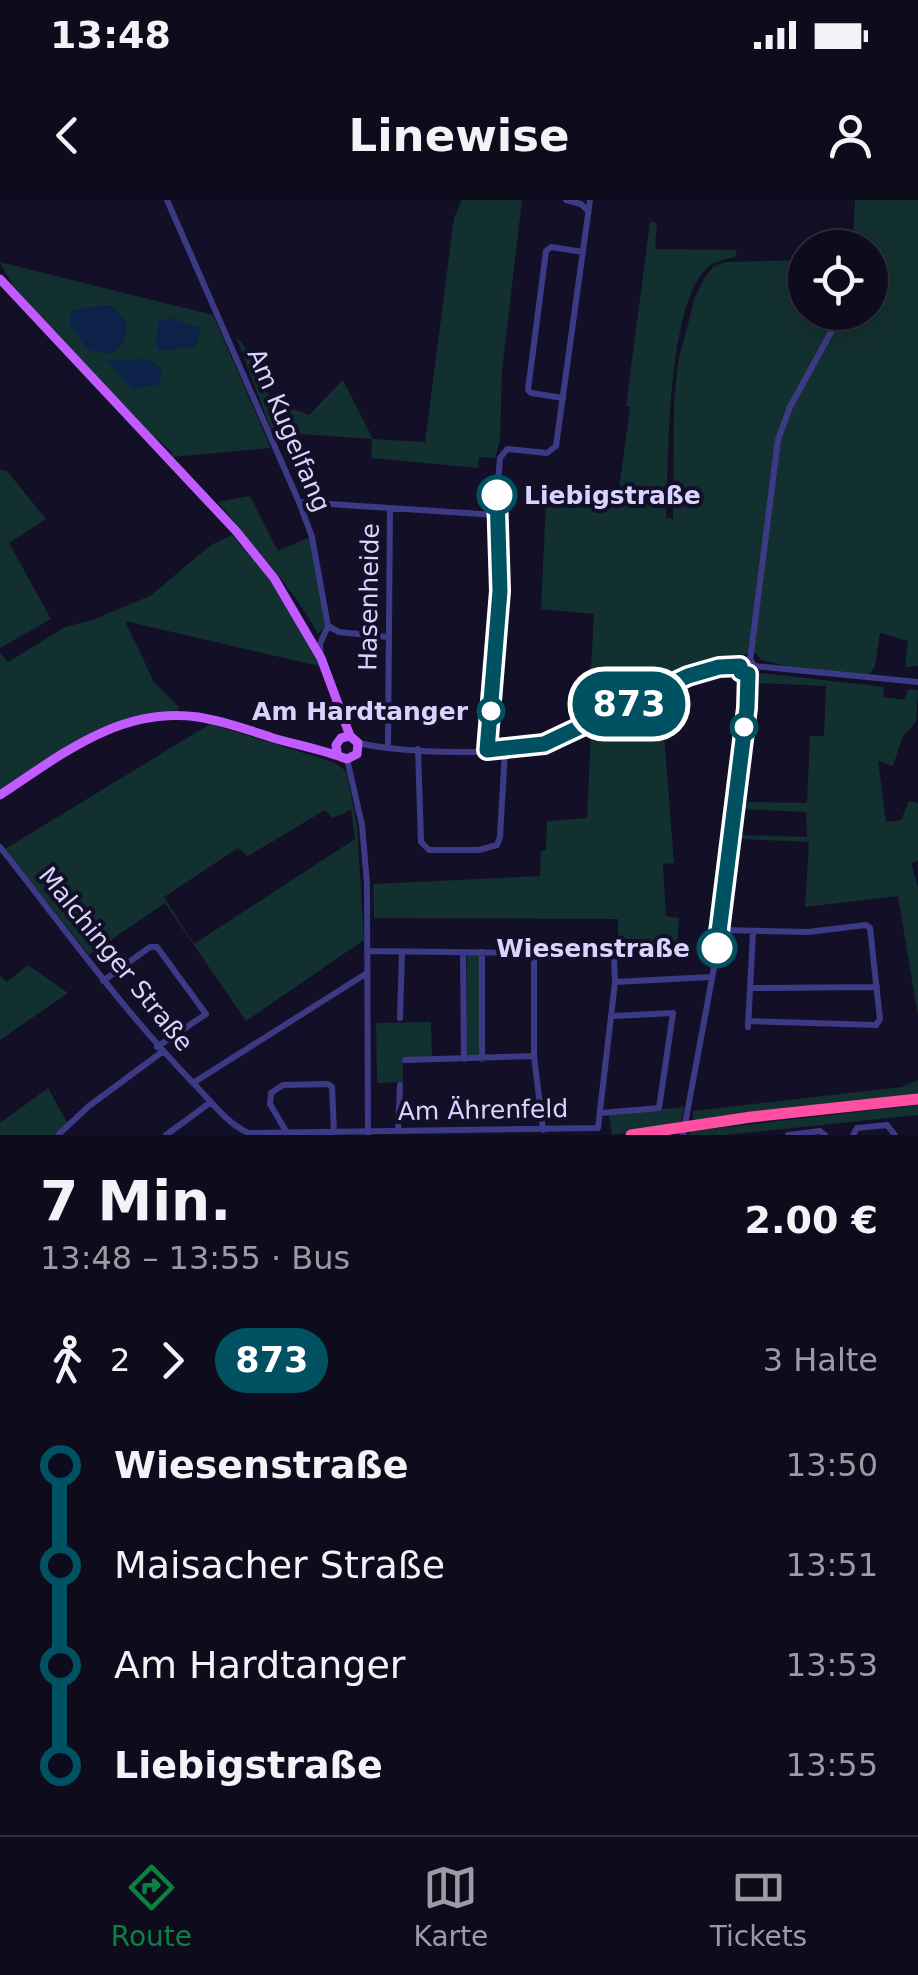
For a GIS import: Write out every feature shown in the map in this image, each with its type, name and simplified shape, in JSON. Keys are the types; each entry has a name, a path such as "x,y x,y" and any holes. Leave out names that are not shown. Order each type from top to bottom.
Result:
{"highway":[{"path":"631,1135 752,1116 918,1099"}],"main road":[{"path":"0,279 236,531 274,578 321,658 348,748 316,750 195,716 140,719 92,736 0,795"}],"street":[{"name":"Am Kugelfang","path":"167,200 300,502 312,536 328,626"},
{"path":"570,200 584,205 588,211"},
{"path":"487,750 500,591 496,515 499,467 502,453 508,449 547,453 555,449 590,200"},
{"path":"562,398 528,390 546,251 551,247 583,252"},
{"path":"682,1135 720,930 772,470 790,407 832,330"},
{"path":"300,502 496,515"},
{"name":"Hasenheide","path":"388,748 390,508"},
{"path":"321,658 320,644 328,626 339,632 388,637"},
{"path":"748,674 741,672 744,660 918,682"},
{"path":"368,1134 367,884 348,748 505,750 550,742 699,672 740,666"},
{"path":"418,749 421,842 429,850 479,850 497,845 505,750"},
{"name":"Malchinger Straße","path":"0,847 160,1050 241,1130 249,1134 368,1134"},
{"path":"720,930 808,932 869,926 880,1019 872,1026 748,1024 752,932"},
{"path":"58,1135 206,1014 157,947 150,947 103,980"},
{"path":"368,951 610,954 614,957 615,982 601,1113 659,1108 673,1013 613,1016"},
{"path":"400,1018 402,952"},
{"path":"463,952 464,1059"},
{"path":"482,952 482,1059"},
{"path":"534,952 534,1056 543,1130"},
{"path":"193,1084 367,973"},
{"path":"615,982 711,978"},
{"path":"751,988 877,987"},
{"path":"405,1060 534,1056"},
{"path":"286,1133 270,1104 272,1094 284,1086 328,1084 332,1087 334,1134"},
{"path":"398,1131 400,1085"},
{"path":"166,1135 212,1102"},
{"name":"Am Ährenfeld","path":"368,1134 599,1127 601,1113"},
{"path":"853,1135 857,1128 887,1125 895,1135"},
{"path":"788,1135 825,1135"}],"green space":[{"path":"462,200 522,200 502,371 500,441 495,458 479,457 478,468 371,458 372,439 272,432 236,336 251,356 271,400 309,415 343,380 373,439 425,442 454,218"},
{"path":"855,200 918,200 918,666 905,667 908,641 880,633 875,666 869,675 795,668 761,660 756,653 690,670 588,719 594,614 541,609 546,503 617,504 650,222 657,223 655,249 737,250 735,257 707,268 694,288 684,316 669,425 666,518 673,519 678,362 695,297 705,277 713,267 725,262 788,260 788,330 888,330 888,230 853,230"},
{"path":"0,262 213,315 271,448 172,457 172,452 137,422 13,286","holes":["113,307 126,322 124,340 113,354 75,310"]},
{"path":"0,470 7,471 46,519 9,543 51,619 0,648"},
{"path":"250,496 278,551 310,537 326,625 318,634 283,582 218,502"},
{"path":"232,535 271,580 319,666 125,621 154,682 178,710 127,720 84,737 0,789 0,653 8,662 65,627 150,596 211,545"},
{"path":"762,673 884,687 883,697 905,700 908,689 918,690 916,722 903,736 893,766 878,761 886,822 901,820 909,801 918,803 918,861 911,863 918,887 918,1016 898,896 805,907 809,842 739,839 742,835 807,837 806,812 741,809 749,802 807,803 810,736 824,736 826,686 755,683"},
{"path":"661,695 674,863 663,864 666,916 679,918 677,950 618,950 618,919 374,918 373,884 540,876 547,821 587,818 591,731"},
{"path":"210,724 333,762 346,771 357,824 364,940 246,1021 165,903 89,955 5,849","holes":["325,810 332,818 351,810 355,839 194,944 164,897 238,848 248,856"]},
{"path":"467,953 481,953 479,1055 466,1055"},
{"path":"28,965 68,993 0,1040 0,976 7,982"},
{"path":"431,1022 432,1058 403,1058 403,1082 377,1083 376,1023"},
{"path":"918,1080 918,1095 693,1122 693,1111 902,1087"},
{"path":"48,1088 68,1124 53,1135 0,1135 0,1123"},
{"path":"918,1105 918,1115 725,1135 689,1135 691,1131"},
{"path":"684,1107 681,1123 612,1135 609,1115"}],"water":[{"path":"113,307 127,323 124,340 113,354 87,350 71,325 69,315 74,310"},
{"path":"176,316 178,321 199,327 195,346 159,351 155,342 159,322"},
{"path":"148,359 162,369 159,384 132,390 107,361"}],"bus line":[{"name":"873","path":"497,495 500,591 487,750 544,744 699,672 740,666 741,672 748,674 717,948"}],"place":[{"name":"Liebigstraße","path":"497,495"},
{"name":"Am Hardtanger","path":"491,711"},
{"name":"Wiesenstraße","path":"717,948"}]}
